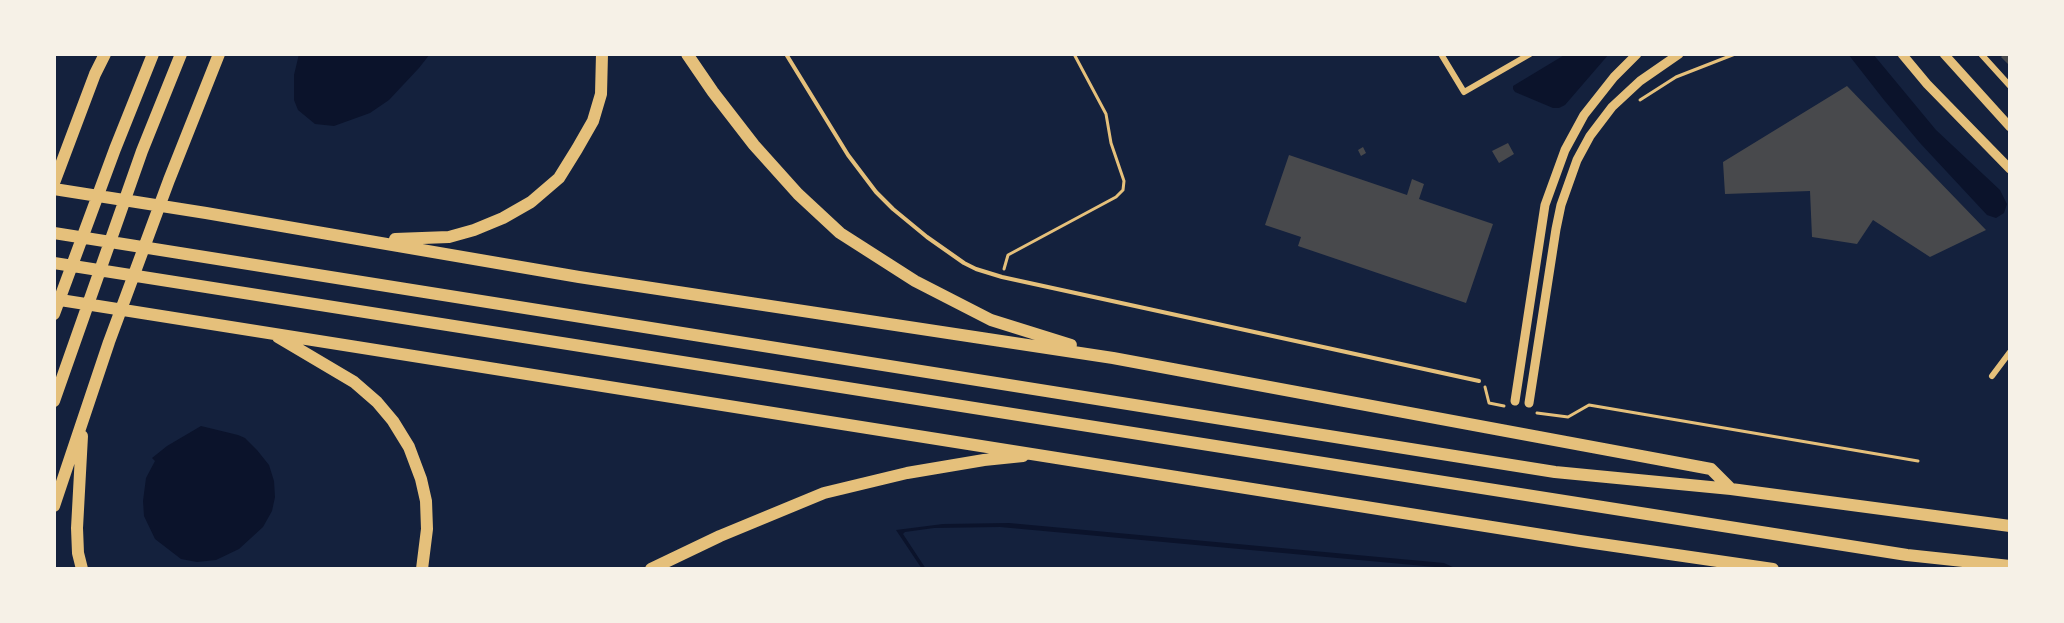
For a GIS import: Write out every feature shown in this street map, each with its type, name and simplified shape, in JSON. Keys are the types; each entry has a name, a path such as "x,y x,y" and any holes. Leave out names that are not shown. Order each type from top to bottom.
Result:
{"highway":[{"path":"95,74 99,54"},
{"path":"54,183 95,74 105,54"},
{"path":"54,314 153,54"},
{"path":"54,401 142,151 181,54"},
{"path":"54,506 83,417 169,180 219,54"},
{"path":"337,235 409,240 449,237 503,218 531,202 559,178 593,121 601,94 602,54"},
{"path":"687,54 754,145 798,194 840,233 915,281 991,321 1113,358"},
{"path":"54,189 579,277 1113,358 1711,469 1731,489"},
{"path":"54,233 1555,472 1731,489 2010,526"},
{"path":"54,263 1895,553 2010,566"},
{"path":"54,299 1773,569"},
{"path":"275,334 354,382 377,402 393,421 409,447 421,479 426,501 427,529 422,569"},
{"path":"82,569 78,553 77,528 83,417"},
{"path":"651,569 720,536 824,494 907,472 984,460 1042,455"}],"main road":[{"path":"1512,404 1545,205 1565,150 1584,115 1614,77 1637,54"},
{"path":"1529,403 1556,229 1577,160 1595,128 1612,106 1640,81 1679,54"},
{"path":"1902,54 1927,84 2010,170"},
{"path":"1944,54 2010,127"}],"street":[{"path":"1441,54 1464,92 1530,54"},
{"path":"1981,54 2010,86"},
{"path":"1992,376 2010,352"}],"lane":[{"path":"786,54 848,154 876,192 944,250 970,266 1002,277 1479,381"}],"path":[{"path":"1002,277 1008,255 1116,197 1123,190 1124,181 1111,143 1106,114 1074,54"},
{"path":"1638,102 1676,77 1735,54"},
{"path":"1479,381 1483,384 1489,403 1512,404"},
{"path":"1551,415 1568,417 1589,405 1917,461"}],"water":[{"path":"299,54 430,54 389,100 370,113 334,126 315,124 298,110 294,100 294,75"},
{"path":"1566,54 1609,54 1565,105 1559,108 1553,108 1515,92 1513,86"},
{"path":"1848,54 1873,54 1936,130 2000,190 2007,204 2004,213 1996,218 1987,215 1920,143"},
{"path":"201,426 245,438 269,465 274,481 275,497 272,511 263,527 239,549 216,560 197,562 181,559 155,539 144,516 143,501 146,478 155,461 152,458 167,446"},
{"path":"1009,523 1444,563 1457,569 1000,527 934,528 905,532 903,534 926,569 922,569 896,530 943,524"}],"building":[{"path":"2004,54 2010,54 2010,66 2001,57"},
{"path":"1847,86 1986,230 1930,257 1873,220 1857,244 1812,237 1810,191 1725,194 1723,162"},
{"path":"1508,143 1514,154 1499,163 1492,151"},
{"path":"1363,147 1366,153 1361,156 1358,150"},
{"path":"1289,155 1407,195 1412,179 1424,184 1419,199 1493,224 1466,303 1298,246 1301,237 1265,225"}]}
